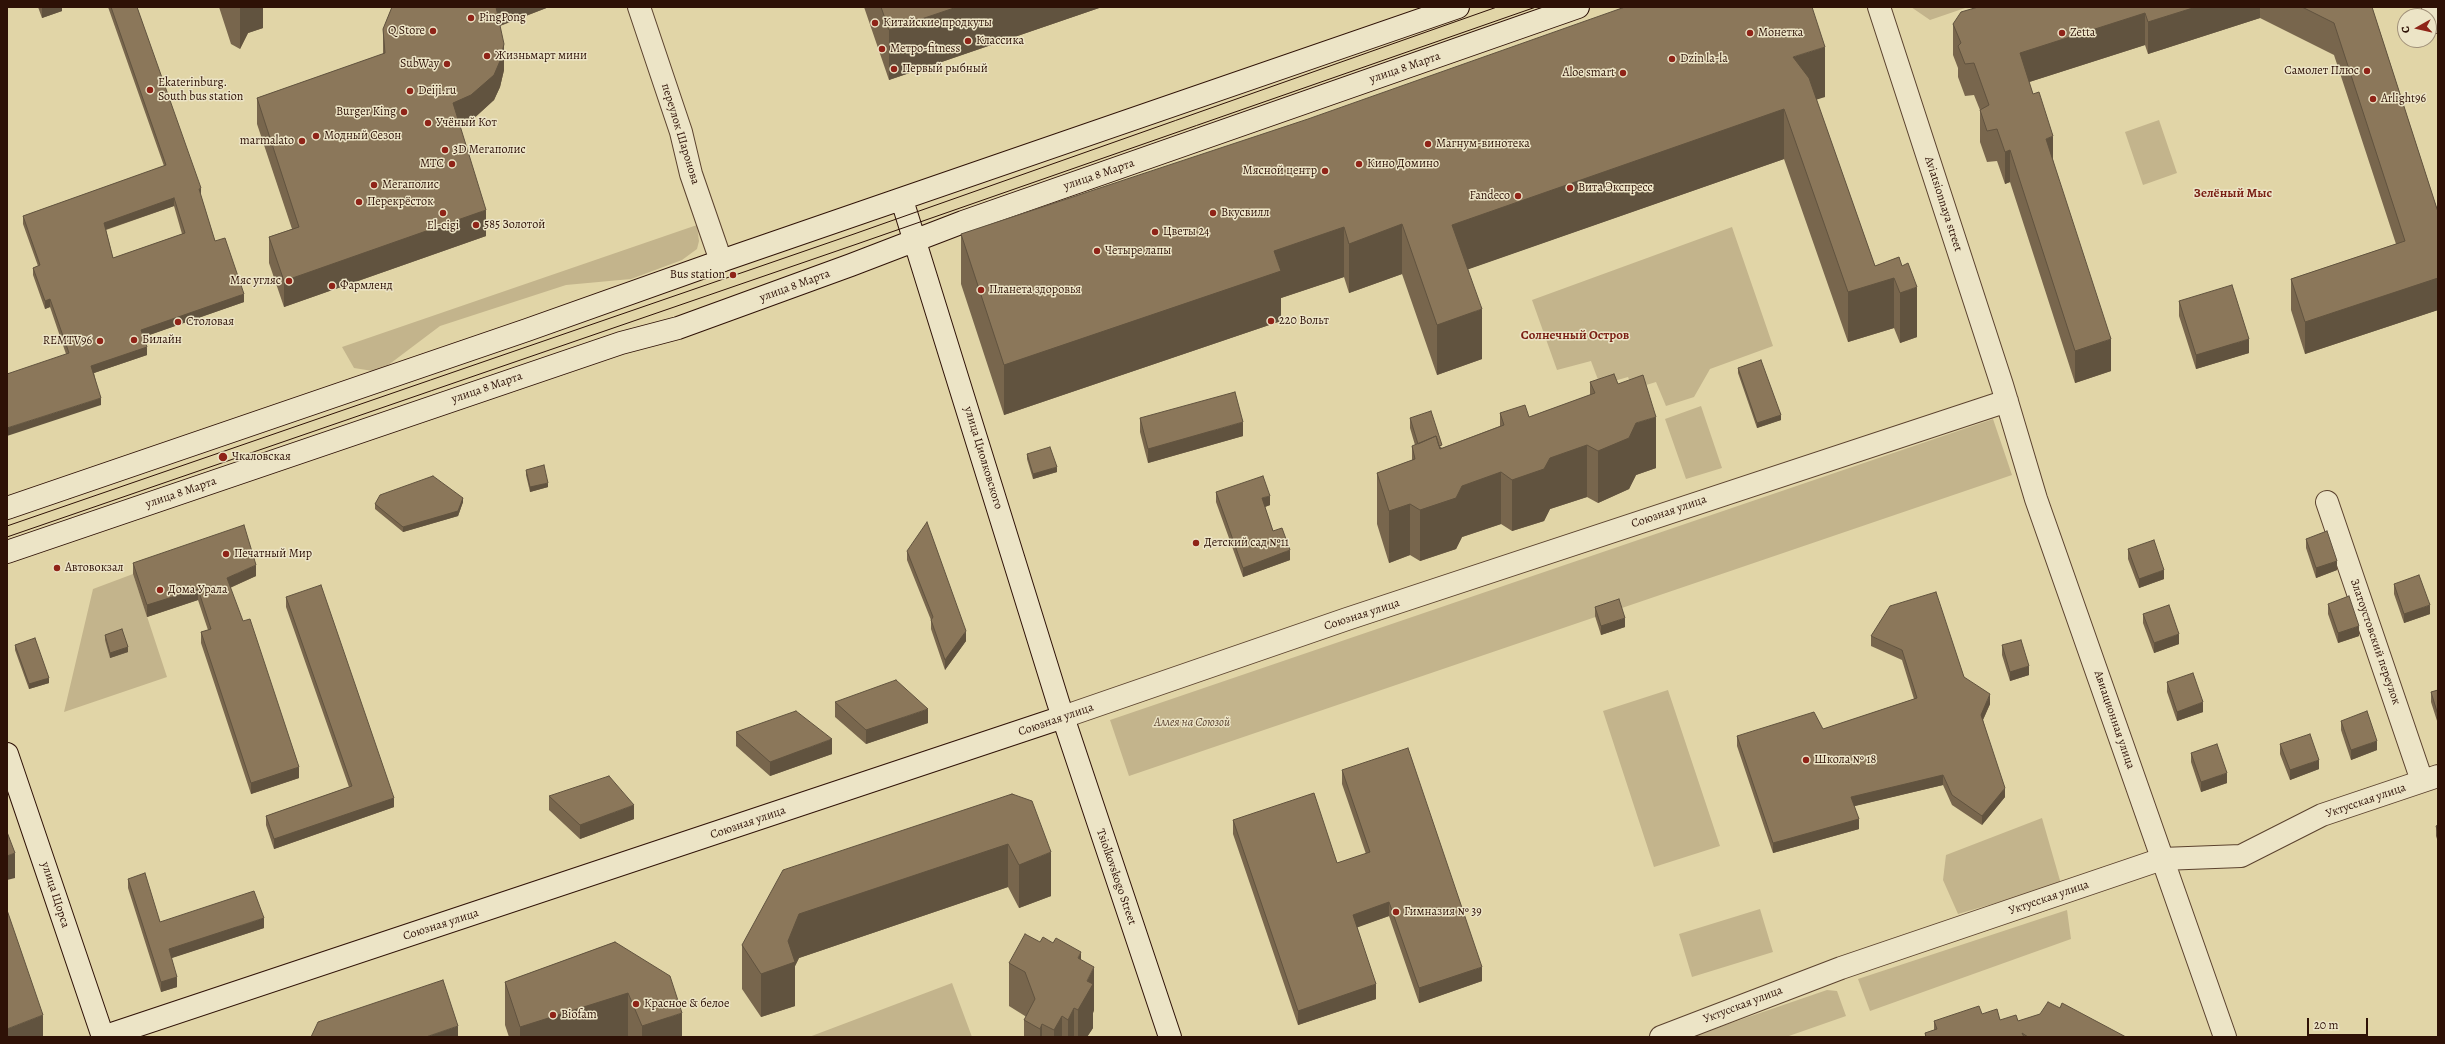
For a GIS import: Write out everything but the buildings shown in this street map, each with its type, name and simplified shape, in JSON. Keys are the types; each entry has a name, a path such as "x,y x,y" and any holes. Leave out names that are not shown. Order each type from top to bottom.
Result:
{"street":[{"name":"переулок Шаронова","path":"639,7 681,132 691,174 721,261"},
{"path":"7,508 527,330 721,261 902,200 1458,7"},
{"name":"улица 8 Марта","path":"7,552 621,343 678,328 916,240 1578,7"},
{"name":"Aviatsionnaya street","path":"1879,7 2007,401"},
{"path":"2433,7 2438,22"},
{"name":"улица Циолковского","path":"902,200 916,240 1063,717"},
{"name":"Союзная улица","path":"103,1037 1063,717 1347,619 2007,401"},
{"name":"Авиационная улица","path":"2007,401 2036,499 2225,1037"},
{"name":"Златоустовский переулок","path":"2327,502 2430,779"},
{"name":"Tsiolkovskogo Street","path":"1063,717 1170,1037"},
{"name":"улица Щорса","path":"7,754 103,1037"},
{"name":"Уктусская улица","path":"1661,1037 1841,968 2162,859 2241,856 2322,815 2430,779"}],"green space":[{"path":"1911,7 1968,7 1930,20"},
{"path":"2159,120 2177,173 2143,185 2125,132"},
{"path":"697,225 699,241 697,249 682,260 631,279 566,285 440,326 379,372 354,368 342,347"},
{"path":"1732,227 1773,346 1710,369 1694,397 1666,406 1656,382 1633,389 1628,377 1600,385 1591,361 1557,370 1532,300"},
{"path":"1701,406 1722,468 1686,479 1665,419"},
{"name":"Аллея на Союзой","path":"1993,419 2012,475 1129,776 1110,720"},
{"path":"133,574 167,677 64,712 93,589"},
{"path":"1668,690 1720,846 1654,867 1603,711"},
{"path":"2042,818 2061,884 1958,914 1943,880 1946,855"},
{"path":"1760,909 1773,952 1692,977 1679,934"},
{"path":"2067,910 2071,939 1870,1011 1858,979"},
{"path":"952,983 972,1037 809,1037"},
{"path":"1827,990 1837,991 1846,1016 1786,1037 1690,1037"}],"tram line":[{"path":"7,526 854,234 1497,7"},
{"path":"7,537 857,244 1536,7"}],"place":[{"name":"PingPong","path":"471,18"},
{"name":"Китайские продкуты","path":"875,23"},
{"name":"Q Store","path":"433,31"},
{"name":"Монетка","path":"1750,33"},
{"name":"Zetta","path":"2062,33"},
{"name":"Классика","path":"968,41"},
{"name":"Метро-fitness","path":"882,49"},
{"name":"Жизньмарт мини","path":"487,56"},
{"name":"Dzin la-la","path":"1672,59"},
{"name":"SubWay","path":"447,64"},
{"name":"Первый рыбный","path":"894,69"},
{"name":"Самолет Плюс","path":"2367,71"},
{"name":"Aloe smart","path":"1623,73"},
{"name":"Ekaterinburg. South bus station","path":"150,90"},
{"name":"Deiji.ru","path":"410,91"},
{"name":"Arlight96","path":"2373,99"},
{"name":"Burger King","path":"404,112"},
{"name":"Учёный Кот","path":"428,123"},
{"name":"Модный Сезон","path":"316,136"},
{"name":"marmalato","path":"302,141"},
{"name":"Магнум-винотека","path":"1428,144"},
{"name":"3D Мегаполис","path":"445,150"},
{"name":"МТС","path":"452,164"},
{"name":"Кино Домино","path":"1359,164"},
{"name":"Мясной центр","path":"1325,171"},
{"name":"Мегаполис","path":"374,185"},
{"name":"Вита Экспресс","path":"1570,188"},
{"name":"Fandeco","path":"1518,196"},
{"name":"Перекрёсток","path":"359,202"},
{"name":"El-cigi","path":"443,213"},
{"name":"Вкусвилл","path":"1213,213"},
{"name":"585 Золотой","path":"476,225"},
{"name":"Цветы 24","path":"1155,232"},
{"name":"Четыре лапы","path":"1097,251"},
{"name":"Bus station","path":"733,275"},
{"name":"Мяс угляс","path":"289,281"},
{"name":"Фармленд","path":"332,286"},
{"name":"Планета здоровья","path":"981,290"},
{"name":"220 Вольт","path":"1271,321"},
{"name":"Столовая","path":"178,322"},
{"name":"Билайн","path":"134,340"},
{"name":"REMTV96","path":"100,341"},
{"name":"Чкаловская","path":"223,457"},
{"name":"Детский сад №11","path":"1196,543"},
{"name":"Печатный Мир","path":"226,554"},
{"name":"Автовокзал","path":"57,568"},
{"name":"Дома Урала","path":"160,590"},
{"name":"Школа № 18","path":"1806,760"},
{"name":"Гимназия № 39","path":"1396,912"},
{"name":"Красное & белое","path":"636,1004"},
{"name":"Biofam","path":"553,1015"}],"district":[{"name":"Зелёный Мыс","path":"2233,194"},
{"name":"Солнечный Остров","path":"1575,336"}]}
